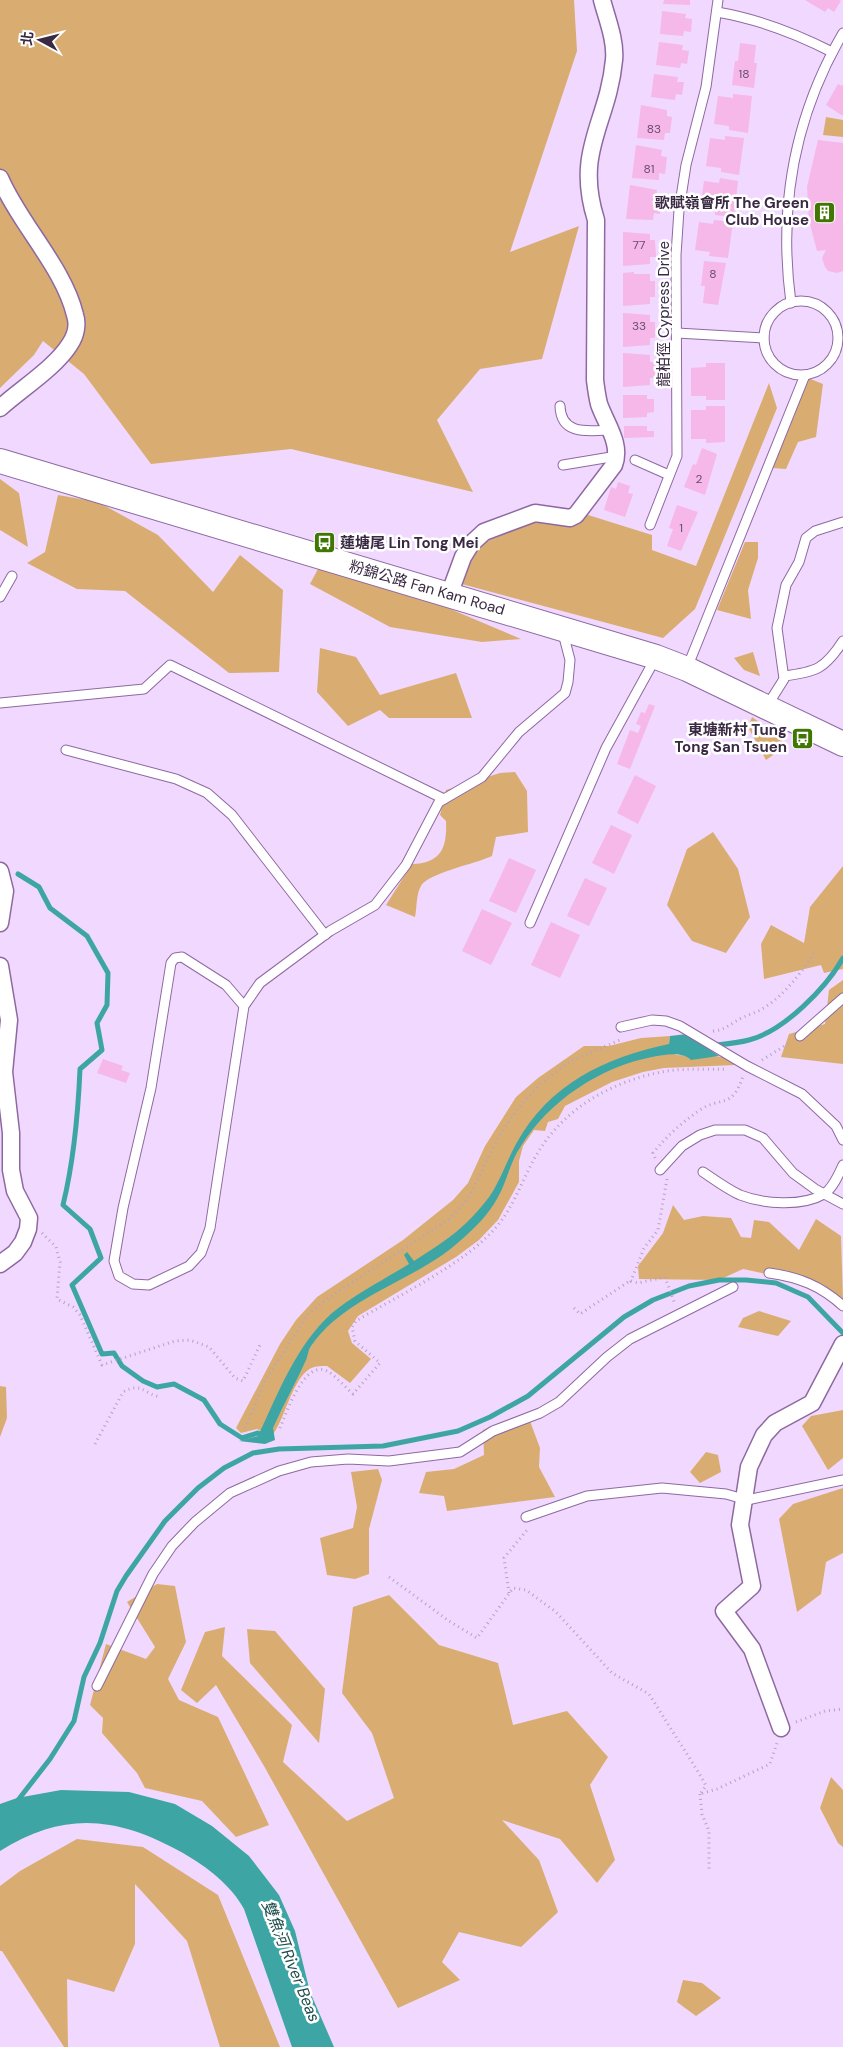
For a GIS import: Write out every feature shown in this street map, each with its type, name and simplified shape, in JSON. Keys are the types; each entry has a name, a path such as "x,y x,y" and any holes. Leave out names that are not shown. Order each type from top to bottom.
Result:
{"main road":[{"name":"粉錦公路 Fan Kam Road","path":"0,461 656,656 843,744"}],"street":[{"path":"449,595 463,557 471,544 484,532 535,513 570,518 576,514 614,465 617,456 617,447 599,404 595,380 596,220 590,201 587,177 589,155 612,76 614,57 602,0"},
{"path":"0,178 58,277 73,307 76,321 72,342 62,354 0,408"},
{"path":"0,871 5,891 0,923"},
{"path":"0,966 10,1020 4,1072 11,1133 11,1170 15,1192 22,1208 27,1213 28,1221 23,1242 15,1253 0,1264"},
{"path":"782,1728 752,1650 724,1611 752,1586 740,1525 749,1466 764,1435 775,1423 812,1403 843,1344"}],"lane":[{"name":"龍柏徑 Cypress Drive","path":"650,525 676,456 678,439 676,255 679,210 686,165 706,87 718,0"},
{"path":"717,12 748,17 800,35 832,52"},
{"path":"791,303 786,271 786,206 790,174 806,111 832,52 843,33"},
{"path":"807,301 819,306 839,326 837,345 833,356 826,365 805,375 794,374 782,369 772,361 766,350 764,338 766,325 773,314 791,303 807,301"},
{"path":"677,333 764,338"},
{"path":"687,669 805,375"},
{"path":"560,406 564,419 573,430 583,432 610,430"},
{"path":"563,465 617,456"},
{"path":"635,460 670,475"},
{"path":"767,708 784,676 777,628 786,585 799,562 806,538 815,531 843,522"},
{"path":"0,597 12,576"},
{"path":"244,1006 226,985 182,957 175,958 171,964 151,1088 123,1208 114,1261 119,1276 133,1284 149,1285 189,1266 202,1253 210,1228 244,1006 260,982 325,935 375,906 406,865 439,802 482,777 519,732 565,693 570,660 561,628"},
{"path":"784,676 807,673 821,668 832,658 843,641"},
{"path":"530,923 606,748 645,680 656,656"},
{"path":"0,703 144,688 170,665 444,799"},
{"path":"66,750 166,777 207,793 232,816 325,935"},
{"path":"800,1036 843,998"},
{"path":"621,1027 652,1020 680,1026 747,1066 802,1094 836,1126 843,1140"},
{"path":"660,1170 682,1146 700,1135 715,1130 745,1130 763,1138 793,1173 824,1194 843,1204"},
{"path":"703,1172 740,1194 766,1201 801,1201 824,1194 839,1176 843,1165"},
{"path":"769,1274 806,1281 830,1294 843,1306"},
{"path":"97,1686 153,1574 162,1560 172,1546 195,1522 230,1493 279,1471 311,1462 348,1460 389,1461 460,1452 492,1431 540,1413 559,1402 607,1357 630,1339 733,1287"},
{"path":"528,1520 587,1496 662,1488 726,1494 747,1500 843,1480"}],"path":[{"path":"704,1032 723,1030 743,1017 761,1010 783,994 803,970 816,950"},
{"path":"280,1428 302,1380 310,1372 319,1369 328,1371 352,1394 380,1363 355,1341 352,1327 356,1321 459,1259 480,1244 508,1212 537,1154 554,1129 584,1102 611,1087 668,1071 747,1066 760,1061 800,1036"},
{"path":"245,1428 266,1379 308,1314 336,1293 449,1219 468,1199 499,1136 517,1110 541,1083 571,1061 611,1042 626,1038"},
{"path":"574,1308 580,1314 631,1280 644,1248 658,1230 668,1171 660,1170 653,1153 672,1131 702,1108 724,1102 734,1095 740,1088 747,1066"},
{"path":"28,1221 56,1247 60,1262 56,1299 73,1307 80,1315 102,1365 175,1342 190,1340 209,1347 234,1378 243,1381 260,1345"},
{"path":"631,1280 638,1283 665,1277 679,1314"},
{"path":"95,1444 123,1392 129,1388 141,1387 161,1397"},
{"path":"509,1593 504,1558 527,1530 528,1520"},
{"path":"389,1577 449,1621 477,1638 513,1588 526,1590 556,1612 612,1673 649,1694 706,1786 700,1794 702,1814 709,1831 709,1870"},
{"path":"700,1794 717,1789 770,1764 782,1728 824,1711 843,1709"}],"shaded area":[{"path":"0,0 574,0 577,51 510,252 579,226 542,359 480,369 437,420 473,492 291,449 151,464 84,374 43,341 34,355 0,388"},
{"path":"826,117 843,120 843,137 823,135"},
{"path":"808,378 823,384 816,437 798,442 786,469 772,468"},
{"path":"769,383 777,408 695,609 663,638 458,583 469,557 483,543 535,521 585,514 652,535 652,550 696,566"},
{"path":"0,479 19,493 28,547 0,530"},
{"path":"58,495 98,502 158,535 213,592 240,555 283,590 279,672 229,673 125,591 77,589 27,563 45,552"},
{"path":"745,542 758,542 758,558 748,590 751,619 717,610"},
{"path":"319,567 436,603 521,639 482,642 390,627 310,584"},
{"path":"320,648 356,657 380,695 456,673 472,718 389,718 380,710 348,726 317,692"},
{"path":"753,652 760,676 744,670 734,658"},
{"path":"752,717 773,732 786,746 766,760 748,727"},
{"path":"515,772 527,791 528,832 496,837 492,856 442,873 425,881 418,893 415,917 386,905 412,864 430,861 441,852 444,846 446,821 440,815 446,790 500,773"},
{"path":"713,832 738,869 750,917 726,953 692,941 667,905 687,849"},
{"path":"843,866 843,969 824,973 821,965 764,979 761,944 771,925 804,943 810,907"},
{"path":"843,980 843,1064 781,1057 789,1034 825,1024 829,990"},
{"path":"670,1036 669,1044 676,1055 730,1057 736,1065 664,1068 643,1072 612,1082 565,1106 558,1119 548,1122 545,1131 534,1130 523,1146 519,1161 519,1182 498,1220 479,1240 456,1257 358,1316 348,1331 352,1343 371,1359 350,1383 327,1366 312,1368 297,1383 277,1429 272,1436 257,1429 241,1433 236,1428 280,1344 296,1320 317,1297 403,1240 453,1200 468,1183 485,1146 516,1097 538,1078 584,1046 609,1046 641,1038"},
{"path":"673,1205 684,1220 703,1216 731,1218 741,1237 751,1238 754,1220 769,1222 799,1250 816,1219 841,1236 843,1299 838,1309 831,1296 790,1279 743,1269 719,1280 639,1279 638,1266 663,1233"},
{"path":"759,1311 791,1321 778,1336 738,1327 743,1318"},
{"path":"0,1386 6,1387 7,1418 0,1437"},
{"path":"843,1410 843,1458 828,1470 802,1426 811,1416"},
{"path":"527,1413 540,1448 539,1467 555,1497 447,1511 444,1496 419,1493 426,1472 454,1469 484,1455 483,1430"},
{"path":"706,1452 718,1455 721,1472 700,1483 690,1472"},
{"path":"378,1469 382,1480 369,1529 369,1574 355,1579 327,1575 320,1538 353,1528 357,1507 351,1472"},
{"path":"843,1488 843,1553 826,1562 821,1594 797,1612 779,1519 793,1504"},
{"path":"157,1584 175,1586 186,1642 168,1679 179,1700 218,1717 269,1825 236,1837 202,1801 145,1788 137,1773 102,1733 103,1718 90,1705 106,1644 146,1659 155,1647 127,1602"},
{"path":"389,1595 439,1645 498,1663 513,1725 567,1711 608,1757 590,1785 615,1860 597,1883 560,1839 502,1820 539,1860 558,1912 521,1947 459,1932 442,1962 460,1980 398,2008 264,1766 216,1685 197,1703 181,1690 205,1632 225,1627 222,1656 292,1725 283,1762 347,1821 394,1798 372,1733 342,1693 353,1607"},
{"path":"247,1629 275,1631 325,1689 319,1743 250,1663"},
{"path":"831,1777 843,1790 843,1847 838,1843 820,1808"},
{"path":"77,1839 143,1847 218,1895 280,2047 220,2047 187,1941 135,1884 135,1944 114,1992 67,1979 68,2047 64,2047 2,1951 0,1951 0,1886 20,1871"},
{"path":"683,1980 702,1983 721,1998 696,2016 677,2002"}],"water":[{"path":"687,1034 719,1056 691,1060 683,1055 667,1055 633,1062 595,1078 561,1101 546,1115 521,1146 494,1203 471,1231 424,1267 362,1301 326,1328 310,1348 302,1369 277,1419 273,1428 275,1440 265,1444 239,1441 258,1436 298,1355 319,1326 332,1313 360,1293 409,1264 404,1255 407,1252 414,1261 435,1248 470,1220 495,1188 516,1144 529,1123 545,1105 580,1077 601,1066 622,1057 669,1044 670,1036"},
{"name":"雙魚河 River Beas","path":"61,1790 129,1792 175,1804 212,1826 249,1856 279,1895 295,1931 310,1992 334,2047 292,2047 244,1909 239,1900 218,1877 183,1853 136,1832 92,1823 69,1824 47,1829 24,1838 0,1851 0,1804 17,1798"}],"building":[{"path":"664,0 690,0 690,5 663,4"},
{"path":"805,0 841,1 834,12 828,8 825,12"},
{"path":"662,11 686,14 685,18 692,19 691,32 684,31 683,36 660,34"},
{"path":"659,42 683,45 682,50 689,51 687,64 681,63 680,68 656,65"},
{"path":"740,43 756,45 754,63 757,63 754,88 732,85 735,61 738,61"},
{"path":"654,74 678,77 677,82 684,82 682,95 676,94 675,100 651,97"},
{"path":"838,84 842,86 843,84 843,116 826,105"},
{"path":"733,94 752,96 748,133 729,130 729,126 714,124 718,96 733,98"},
{"path":"641,105 667,110 667,116 672,117 670,133 665,133 664,140 637,138"},
{"path":"725,136 744,138 739,175 721,172 721,168 706,166 710,138 725,140"},
{"name":"歌賦嶺會所 The Green Club House","path":"818,140 843,143 843,271 837,273 828,271 825,267 822,258 826,250 817,251 809,220 807,187"},
{"path":"636,145 662,150 661,156 667,157 665,174 659,173 659,180 632,178"},
{"path":"720,178 738,181 734,217 715,215 715,211 700,209 704,181 719,183"},
{"path":"630,185 657,190 656,197 662,198 660,214 654,213 653,220 626,219"},
{"path":"714,220 733,222 728,258 709,256 710,252 695,250 699,222 713,224"},
{"path":"623,232 650,234 650,240 655,240 656,257 650,257 650,264 623,266"},
{"path":"704,261 726,263 718,305 703,303 705,286 701,286"},
{"path":"634,272 634,274 650,274 650,281 655,281 655,297 650,297 650,304 623,306 623,273"},
{"path":"623,313 650,315 650,322 655,322 655,338 650,338 650,345 623,347"},
{"path":"623,353 650,355 650,362 656,362 656,378 650,378 650,385 623,387"},
{"path":"706,363 725,363 725,400 706,400 706,396 691,396 691,368 706,367"},
{"path":"623,395 647,395 647,399 654,399 654,412 647,413 647,417 623,418"},
{"path":"706,406 725,406 725,442 706,443 706,439 691,439 691,410 706,410"},
{"path":"624,426 647,426 647,431 654,431 654,437 624,438"},
{"path":"702,448 717,454 705,495 684,487 693,464 696,465"},
{"path":"618,482 630,486 628,493 633,494 625,517 604,510 611,487 616,489"},
{"path":"677,505 698,512 681,551 667,546 673,529 669,528"},
{"path":"649,704 655,706 630,769 617,764 630,730 638,733 641,726 636,724 641,712 645,713"},
{"path":"635,775 656,786 638,824 617,813"},
{"path":"611,825 632,835 614,874 592,863"},
{"path":"509,858 536,870 516,913 489,901"},
{"path":"585,878 607,888 589,926 567,916"},
{"path":"482,909 512,923 491,965 462,951"},
{"path":"551,922 580,935 560,978 531,965"},
{"path":"103,1059 123,1066 121,1070 130,1073 126,1083 97,1073"}],"waterway":[{"path":"18,874 39,887 50,908 87,936 108,973 107,1005 97,1023 102,1050 80,1069 75,1137 63,1205 90,1229 101,1258 72,1285 102,1354 114,1353 122,1366 143,1381 157,1387 174,1384 204,1400 220,1424 242,1438 258,1433 263,1435"},
{"path":"715,1045 749,1040 776,1028 815,995 836,970 843,958"},
{"path":"15,1804 50,1759 74,1721 84,1677 100,1643 117,1591 126,1576 165,1521 198,1488 224,1468 253,1453 279,1449 383,1446 458,1431 490,1417 528,1396 624,1317 653,1300 689,1286 719,1280 776,1283 808,1297 843,1333"}],"place":[{"name":"歌賦嶺會所 The Green Club House","path":"825,212"},
{"name":"蓮塘尾 Lin Tong Mei","path":"324,543"},
{"name":"東塘新村 Tung Tong San Tsuen","path":"803,739"}]}
